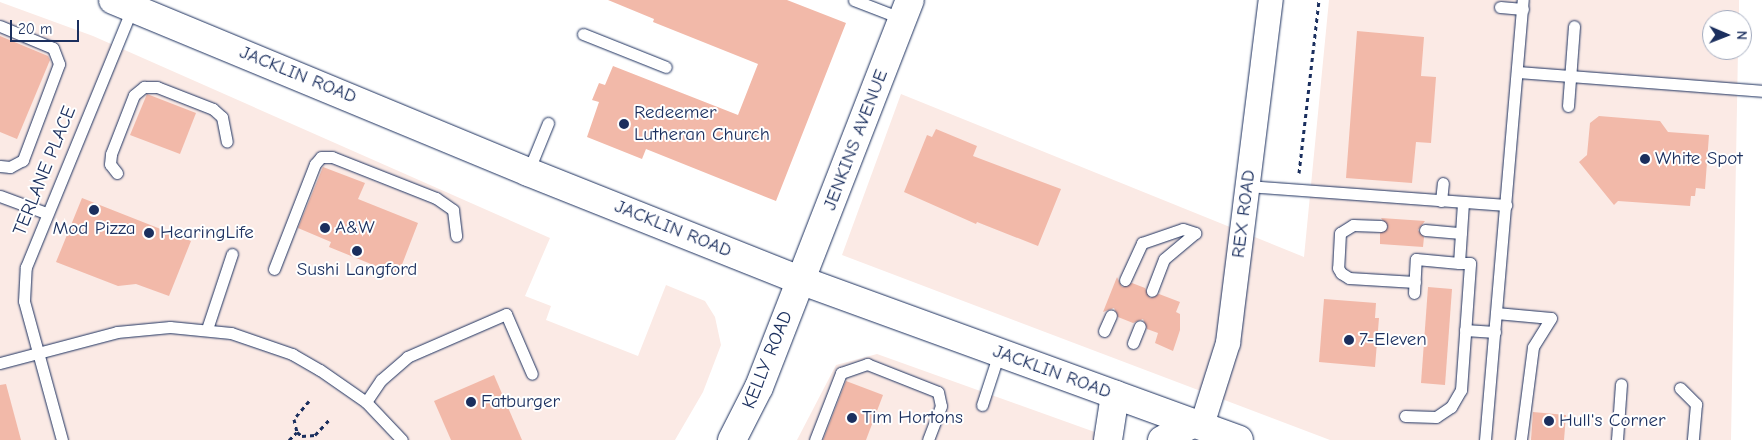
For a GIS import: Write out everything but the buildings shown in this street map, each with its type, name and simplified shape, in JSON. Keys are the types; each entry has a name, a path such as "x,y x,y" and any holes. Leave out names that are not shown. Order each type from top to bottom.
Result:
{"main road":[{"name":"JACKLIN ROAD","path":"127,2 528,172 800,280 1239,440"},
{"name":"JENKINS AVENUE","path":"800,280 906,9"},
{"name":"KELLY ROAD","path":"732,440 759,387 800,280"},
{"path":"1108,440 1115,395"},
{"path":"1162,440 1198,424"}],"street":[{"name":"REX ROAD","path":"1198,424 1228,343 1271,0"}],"lane":[{"path":"854,0 906,9"},
{"name":"TERLANE PLACE","path":"62,440 38,353 23,288 26,267 127,2"},
{"path":"1485,440 1523,4 1500,7"},
{"path":"0,26 53,48 59,64 23,160 10,167 0,166"},
{"path":"1568,106 1574,26"},
{"path":"583,34 666,67"},
{"path":"1517,72 1762,92"},
{"path":"117,173 110,164 111,154 134,95 144,87 157,87 213,109 222,117 227,142"},
{"path":"528,172 548,123"},
{"path":"274,269 315,164 321,157 332,157 436,198 453,210 456,236"},
{"path":"1441,201 1443,183"},
{"path":"1248,186 1506,205"},
{"path":"0,196 46,213"},
{"path":"1459,263 1462,202"},
{"path":"1381,226 1353,225 1340,234 1338,268 1341,273 1349,278 1414,288 1416,259 1470,264 1461,390 1451,407 1436,417 1405,416"},
{"path":"1125,280 1142,243 1183,229 1195,234 1164,259 1152,291"},
{"path":"1425,230 1461,232"},
{"path":"207,329 232,254"},
{"path":"1496,313 1551,318 1533,347 1521,440"},
{"path":"366,402 381,380 407,357 506,314 532,374"},
{"path":"1104,331 1111,315"},
{"path":"1133,343 1140,326"},
{"path":"0,363 117,332 170,327 207,329 231,333 292,354 366,402 402,440"},
{"path":"1465,330 1495,332"},
{"path":"982,405 999,353"},
{"path":"814,440 841,373 868,364 934,388 938,392 941,406 928,440"},
{"path":"1617,440 1621,384"},
{"path":"1680,388 1696,404 1694,440"}],"path":[{"path":"1300,172 1319,0"},
{"path":"309,401 294,419 297,432 302,436 315,435 328,420"},
{"path":"289,440 297,432"}],"shaded area":[{"path":"1329,0 1739,0 1739,10 1702,10 1702,60 1738,60 1731,440 1330,440 842,255 901,94 1304,257"},
{"path":"0,2 93,36 550,238 525,296 551,306 546,320 638,356 666,285 705,301 715,317 721,345 703,392 675,440 0,440"},
{"path":"877,354 1117,440 797,440 836,365"}],"place":[{"name":"Redeemer Lutheran Church","path":"624,124"},
{"name":"White Spot","path":"1645,159"},
{"name":"Mod Pizza","path":"94,210"},
{"name":"A&W","path":"325,228"},
{"name":"HearingLife","path":"149,233"},
{"name":"Sushi Langford","path":"357,251"},
{"name":"7-Eleven","path":"1349,340"},
{"name":"Fatburger","path":"471,402"},
{"name":"Tim Hortons","path":"852,418"},
{"name":"Hull's Corner","path":"1549,421"}]}
